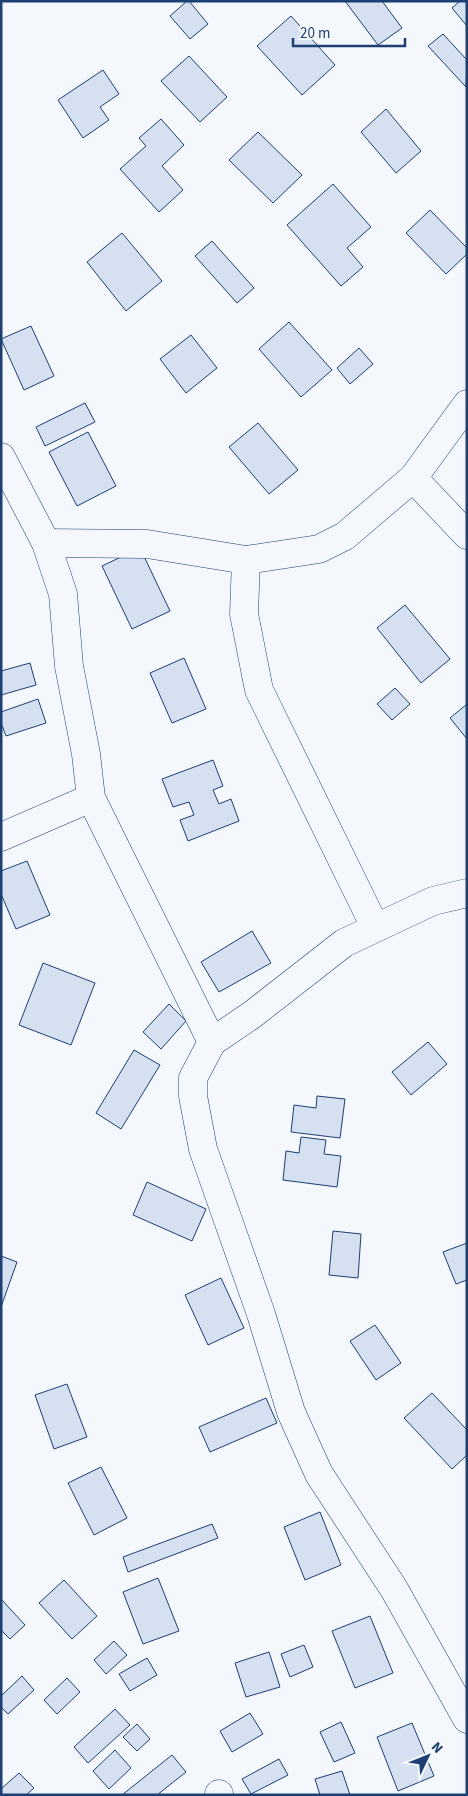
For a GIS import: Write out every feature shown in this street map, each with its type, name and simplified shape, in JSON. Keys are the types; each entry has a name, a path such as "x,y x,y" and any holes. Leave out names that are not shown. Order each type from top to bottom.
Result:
{"street":[{"path":"46,543 147,544 246,560 319,549 345,536 412,478 467,404"},
{"path":"1,457 46,543 63,594 69,666 86,754 91,798 212,1042"},
{"path":"412,478 467,534"},
{"path":"246,560 244,614 259,690 375,927"},
{"path":"1,837 91,798"},
{"path":"467,893 433,901 344,943 253,1014 212,1042 193,1078 193,1096 203,1149 261,1314 291,1412 319,1474 394,1589 467,1720"}],"building":[{"path":"187,1 208,24 190,39 170,16"},
{"path":"345,1 382,1 402,28 378,45"},
{"path":"460,1 467,1 467,26 452,8"},
{"path":"291,16 335,65 302,95 257,46"},
{"path":"443,34 467,60 466,87 428,46"},
{"path":"189,56 227,97 200,122 161,81"},
{"path":"103,70 119,94 100,107 109,120 83,138 58,100"},
{"path":"386,109 421,151 396,173 361,132"},
{"path":"161,119 184,145 162,166 183,190 159,212 120,169 146,146 139,138"},
{"path":"258,132 302,175 273,203 229,160"},
{"path":"333,184 371,227 347,248 363,267 341,286 287,225"},
{"path":"430,210 467,248 467,254 446,274 406,233"},
{"path":"122,233 162,281 126,311 87,262"},
{"path":"212,241 254,288 237,303 195,256"},
{"path":"289,322 332,370 301,397 259,349"},
{"path":"31,326 54,376 24,390 1,339"},
{"path":"191,335 217,368 186,393 160,359"},
{"path":"359,348 373,364 350,384 337,368"},
{"path":"85,403 95,422 45,446 36,427"},
{"path":"258,423 298,470 269,494 229,447"},
{"path":"88,432 116,486 77,506 49,452"},
{"path":"140,548 170,611 132,629 102,566"},
{"path":"405,605 450,659 421,683 377,628"},
{"path":"184,658 206,709 172,723 150,673"},
{"path":"30,663 36,685 1,695 1,671"},
{"path":"395,688 410,704 392,720 377,704"},
{"path":"38,699 46,723 6,736 1,723 1,712"},
{"path":"467,704 467,739 450,718"},
{"path":"213,760 223,786 213,790 219,804 231,799 239,821 188,841 180,820 194,815 189,802 173,807 162,779"},
{"path":"27,861 50,915 16,929 1,894 1,871"},
{"path":"252,931 271,963 219,992 201,962"},
{"path":"43,963 95,983 71,1045 19,1025"},
{"path":"169,1004 186,1021 161,1049 143,1032"},
{"path":"428,1042 447,1064 411,1095 392,1072"},
{"path":"134,1050 160,1065 121,1129 96,1113"},
{"path":"317,1096 345,1099 340,1138 291,1132 294,1105 316,1108"},
{"path":"301,1137 326,1140 324,1154 341,1156 337,1187 283,1180 286,1151 299,1153"},
{"path":"147,1182 206,1209 192,1241 133,1215"},
{"path":"333,1231 361,1234 358,1278 329,1275"},
{"path":"467,1243 467,1280 456,1284 443,1252"},
{"path":"1,1256 17,1262 1,1307"},
{"path":"221,1278 244,1328 208,1345 185,1295"},
{"path":"375,1325 401,1363 376,1380 350,1341"},
{"path":"67,1384 87,1437 54,1449 35,1395"},
{"path":"432,1393 467,1430 467,1455 452,1469 404,1418"},
{"path":"266,1398 277,1423 210,1452 199,1427"},
{"path":"101,1467 127,1518 94,1535 68,1483"},
{"path":"320,1512 341,1565 305,1580 284,1527"},
{"path":"212,1524 218,1538 128,1572 123,1557"},
{"path":"158,1578 179,1631 143,1644 123,1592"},
{"path":"64,1580 97,1616 72,1639 39,1603"},
{"path":"1,1599 25,1625 10,1639 1,1630"},
{"path":"370,1616 393,1673 355,1688 332,1631"},
{"path":"114,1641 127,1655 106,1674 94,1660"},
{"path":"304,1645 313,1667 290,1677 281,1654"},
{"path":"269,1652 280,1687 246,1697 235,1663"},
{"path":"147,1658 157,1675 130,1691 119,1674"},
{"path":"22,1676 34,1690 8,1714 1,1707 1,1696"},
{"path":"67,1678 80,1692 57,1714 44,1700"},
{"path":"115,1709 130,1725 88,1763 74,1747"},
{"path":"250,1713 263,1734 232,1752 220,1731"},
{"path":"341,1722 355,1753 334,1762 320,1732"},
{"path":"412,1723 434,1776 398,1791 377,1737"},
{"path":"137,1724 150,1739 137,1751 123,1737"},
{"path":"115,1750 131,1768 109,1789 93,1771"},
{"path":"172,1755 186,1772 157,1795 122,1795"},
{"path":"279,1759 288,1775 251,1794 242,1779"},
{"path":"342,1771 350,1795 320,1795 315,1779"},
{"path":"19,1773 34,1788 26,1795 1,1795 1,1789"}]}
